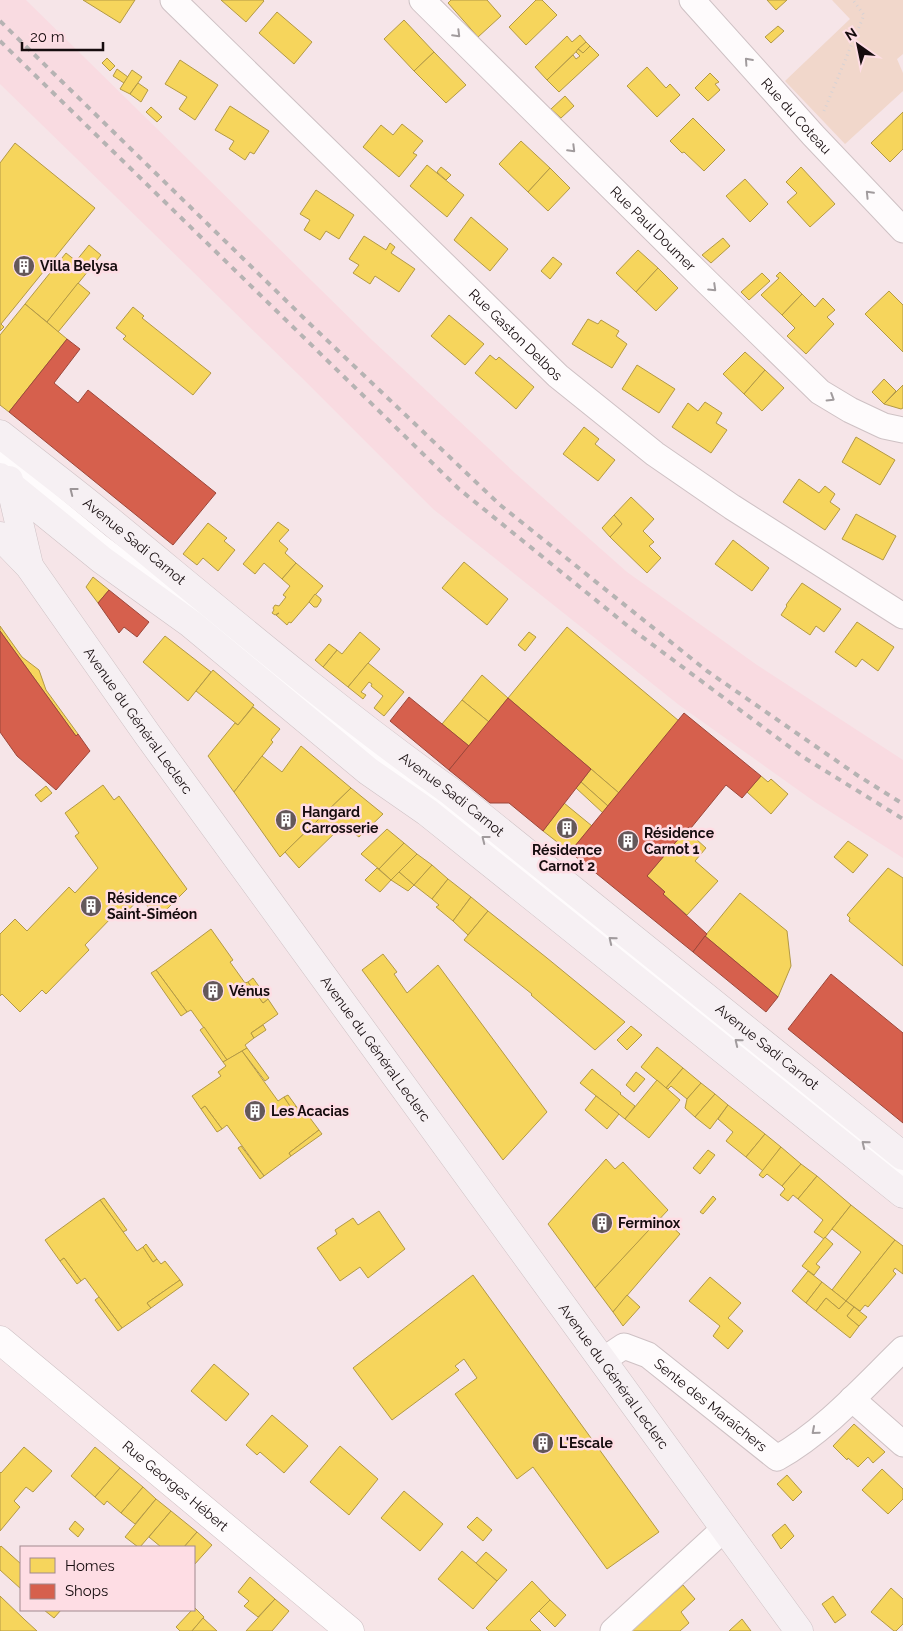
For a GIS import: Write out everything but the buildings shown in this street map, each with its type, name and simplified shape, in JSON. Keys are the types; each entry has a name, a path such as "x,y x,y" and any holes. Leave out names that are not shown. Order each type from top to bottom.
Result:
{"main road":[{"name":"Avenue Sadi Carnot","path":"2,459 55,521 102,560 191,624 368,771 428,812 903,1194"},
{"name":"Avenue Sadi Carnot","path":"2,459 96,510 388,746 450,791 903,1156"},
{"path":"2,459 12,548"},
{"path":"12,548 44,524 55,521"},
{"name":"Avenue du Général Leclerc","path":"12,548 799,1631"}],"street":[{"name":"Rue Gaston Delbos","path":"173,0 558,376 655,454 903,616"},
{"name":"Rue Paul Doumer","path":"422,0 820,392 884,426 903,430"},
{"name":"Rue du Coteau","path":"692,0 813,135 903,230"},
{"name":"Rue Georges Hébert","path":"0,1340 350,1631"},
{"name":"Sente des Maraîchers","path":"603,1360 624,1346 648,1355 777,1458 798,1446 852,1399 903,1349"},
{"path":"852,1399 903,1444"},
{"path":"613,1631 725,1528"}],"lane":[{"path":"2,459 104,542 196,611 381,761 506,855 903,1174"}],"path":[{"path":"813,135 864,15 853,0"}],"shaded area":[{"path":"0,0 26,0 372,340 515,473 627,572 757,665 903,760 903,858 815,802 679,705 433,509 301,377 0,84"},
{"path":"832,0 903,0 903,54 897,59 903,73 903,91 845,144 785,81 850,19"}],"railway":[{"path":"0,21 310,324 499,504 707,671 857,775 903,804"},
{"path":"0,41 459,489 629,627 803,757 903,819"}],"place":[{"name":"Villa Belysa","path":"24,266"},
{"name":"Hangard Carrosserie","path":"286,820"},
{"name":"Résidence Carnot 2","path":"567,828"},
{"name":"Résidence Carnot 1","path":"628,841"},
{"name":"Résidence Saint-Siméon","path":"91,906"},
{"name":"Vénus","path":"213,991"},
{"name":"Les Acacias","path":"255,1111"},
{"name":"Ferminox","path":"602,1223"},
{"name":"L'Escale","path":"543,1443"}]}
